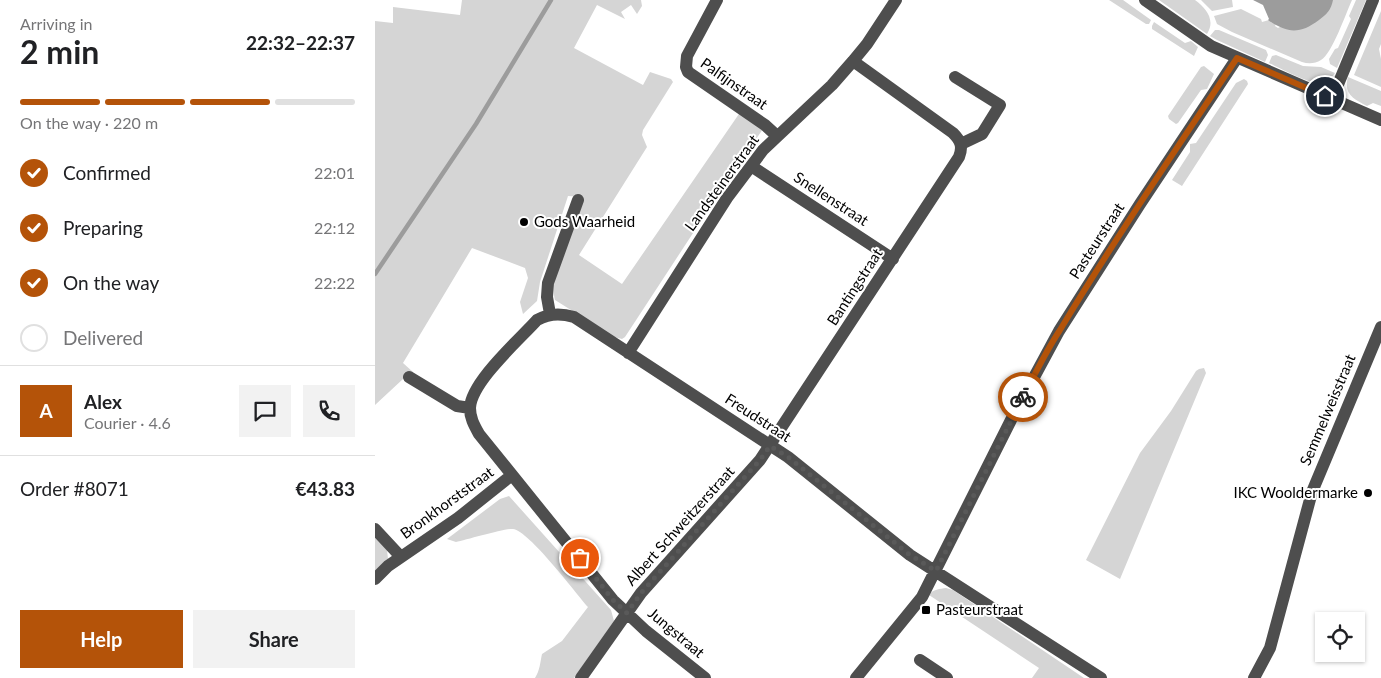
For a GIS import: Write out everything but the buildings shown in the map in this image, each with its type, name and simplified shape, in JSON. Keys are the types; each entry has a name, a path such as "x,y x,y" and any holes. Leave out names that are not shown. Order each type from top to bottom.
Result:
{"street":[{"name":"Palfijnstraat","path":"717,0 687,56 685,68 688,72 765,125 777,136"},
{"name":"Landsteinerstraat","path":"629,353 727,198 763,150 832,85 853,62 896,0"},
{"path":"1145,0 1211,46 1381,120"},
{"path":"1332,98 1373,0"},
{"name":"Pasteurstraat","path":"856,678 922,597 1011,420 1059,331 1139,204 1237,58"},
{"path":"853,62 953,133 961,144 982,134 1000,105 955,77"},
{"name":"Bantingstraat","path":"770,446 959,157 961,144"},
{"name":"Snellenstraat","path":"751,166 893,259"},
{"path":"578,200 548,284 547,297 550,314 537,320 480,381 472,396 470,408 472,421 479,434 613,600 627,613"},
{"name":"Freudstraat","path":"550,314 566,315 574,318 788,457 910,555 1101,678"},
{"name":"Semmelweisstraat","path":"1254,678 1270,648 1312,492 1381,327"},
{"path":"409,377 457,406 470,408"},
{"name":"Albert Schweitzerstraat","path":"581,678 641,593 760,460 770,446"},
{"name":"Bronkhorststraat","path":"375,579 401,557 458,518 512,475"},
{"name":"Bronkhorststraat","path":"375,529 401,557"},
{"name":"Jungstraat","path":"627,613 646,632 705,678"},
{"path":"920,660 947,678"}],"shaded area":[{"path":"462,0 641,0 642,6 637,14 631,5 621,12 625,19 597,5 574,48 643,85 650,72 671,79 673,82 643,130 642,135 647,147 579,255 622,284 741,111 763,129 625,337 622,339 614,337 555,300 555,277 558,263 583,197 568,196 540,282 537,301 523,314 520,302 528,278 525,268 472,248 403,363 413,372 407,382 403,379 375,405 375,21 393,23 393,7 460,15"},
{"path":"1109,0 1123,0 1151,20 1149,24 1146,24"},
{"path":"1159,0 1195,0 1209,15 1210,29 1207,34"},
{"path":"1201,0 1232,0 1233,7 1212,11"},
{"path":"1253,0 1333,0 1326,14 1312,25 1300,30 1288,30 1268,20 1263,5"},
{"path":"1332,0 1352,0 1330,50 1321,60 1311,63 1302,62 1232,32 1217,24 1214,16 1241,9 1261,19 1262,22 1269,20 1276,24 1275,26 1278,28"},
{"path":"1356,0 1366,0 1337,68 1330,64 1329,59 1335,49 1338,48 1351,19 1349,16"},
{"path":"1381,11 1381,44 1379,49 1381,87 1354,75"},
{"path":"1154,22 1185,43 1191,41 1198,47 1194,56 1152,29"},
{"path":"1215,30 1266,50 1268,55 1265,62 1210,36"},
{"path":"1276,55 1303,66 1321,67 1335,73 1324,82 1308,81 1269,63 1272,56"},
{"path":"1204,66 1214,74 1207,89 1201,90 1176,124 1168,116 1201,67"},
{"path":"1348,77 1381,91 1381,106 1373,103 1367,106 1354,98 1348,92"},
{"path":"1244,79 1248,84 1182,186 1172,180 1190,152 1190,144 1196,143 1236,83"},
{"path":"1204,368 1206,373 1120,579 1086,560 1140,453 1171,411 1196,371"},
{"path":"509,496 611,610 614,621 574,678 535,678 542,654 562,641 588,607 563,576 530,540 513,529 456,542 447,539 500,499"},
{"path":"375,537 387,550 388,559 375,572"},
{"path":"946,588 953,590 1084,678 1032,678 1039,668 929,595 935,590"}],"waterway":[{"path":"375,274 476,124 551,0"}],"way so far":[{"path":"580,558 613,600 627,613 641,593 760,460 770,446 788,457 910,555 936,571 1023,397"}],"place":[{"name":"Gods Waarheid","path":"524,222"},
{"name":"IKC Wooldermarke","path":"1368,493"},
{"name":"Pasteurstraat","path":"926,610"}],"route":[{"path":"1023,397 1059,331 1139,204 1237,58 1325,96"}]}
